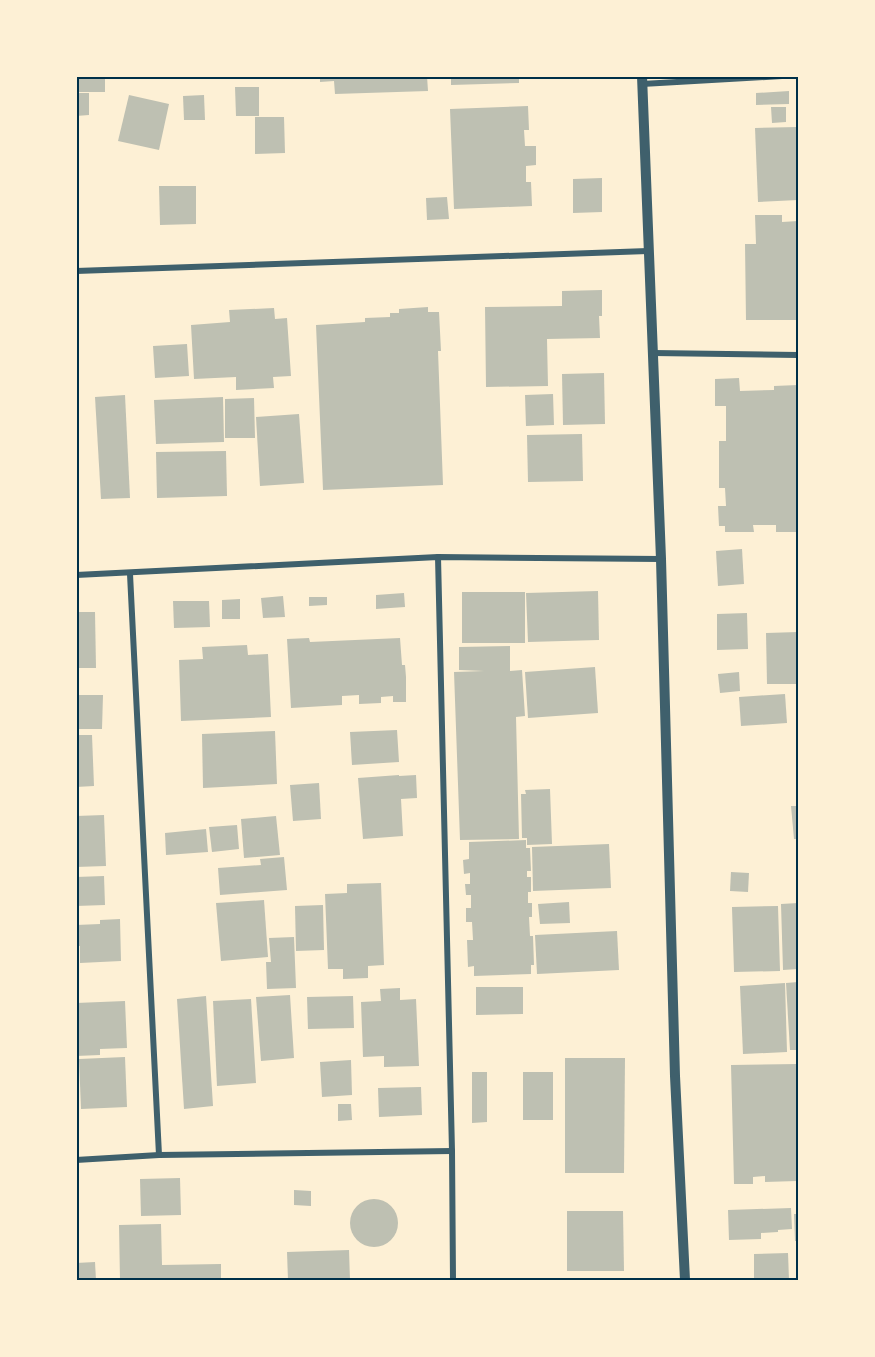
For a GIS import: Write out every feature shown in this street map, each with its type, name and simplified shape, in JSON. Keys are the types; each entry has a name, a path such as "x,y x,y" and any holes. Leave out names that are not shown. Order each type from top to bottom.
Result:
{"street":[{"path":"685,1281 675,1076 661,559 642,80 782,76"},
{"path":"76,271 648,251"},
{"path":"653,353 798,355"},
{"path":"76,575 438,558 661,559"},
{"path":"438,558 453,1281"},
{"path":"130,574 159,1155"},
{"path":"76,1160 159,1155 452,1151"}],"building":[{"path":"76,76 105,76 105,92 76,92"},
{"path":"320,76 427,76 428,91 335,94 334,81 320,82"},
{"path":"451,76 519,76 519,83 451,85"},
{"path":"235,87 259,87 259,116 236,116"},
{"path":"789,91 789,104 756,105 756,93"},
{"path":"76,93 89,93 89,115 76,116"},
{"path":"129,95 169,104 159,150 118,141"},
{"path":"204,95 205,120 184,120 183,96"},
{"path":"528,106 529,130 524,130 525,146 536,146 536,165 526,166 526,182 531,182 532,206 454,209 450,109"},
{"path":"771,107 786,107 786,122 772,123"},
{"path":"255,117 284,117 285,153 255,154"},
{"path":"798,127 798,200 758,202 755,128"},
{"path":"602,178 602,212 573,213 573,179"},
{"path":"159,186 196,186 196,224 160,225"},
{"path":"447,197 449,219 427,220 426,198"},
{"path":"755,215 782,215 782,222 798,221 798,320 746,320 745,244 756,244"},
{"path":"602,290 602,316 599,316 600,338 547,339 548,386 486,387 485,307 562,306 562,291"},
{"path":"428,307 428,312 439,312 441,351 438,351 443,485 323,490 316,325 365,322 365,318 390,317 390,313 399,313 399,309"},
{"path":"274,308 275,319 287,318 291,376 273,377 274,388 236,390 236,377 194,379 191,325 230,322 229,310"},
{"path":"187,344 189,376 155,378 153,346"},
{"path":"604,373 605,424 563,425 562,374"},
{"path":"739,378 740,391 774,390 774,386 798,385 798,532 776,532 776,525 753,525 754,532 725,532 725,526 719,526 718,506 726,506 725,488 719,488 719,441 726,441 726,406 715,406 715,379"},
{"path":"553,394 554,425 526,426 525,395"},
{"path":"125,395 130,498 101,499 95,397"},
{"path":"223,397 224,442 156,444 154,400"},
{"path":"254,398 255,438 225,438 225,399"},
{"path":"299,414 304,483 260,486 256,417"},
{"path":"582,434 583,481 528,482 527,435"},
{"path":"226,451 227,496 157,498 156,452"},
{"path":"742,549 744,584 718,586 716,551"},
{"path":"598,591 599,640 528,642 526,593"},
{"path":"462,592 525,592 525,643 462,643"},
{"path":"404,593 405,607 376,609 376,595"},
{"path":"283,596 285,617 263,618 261,598"},
{"path":"309,597 327,597 327,605 309,606"},
{"path":"240,599 240,619 222,619 222,600"},
{"path":"173,601 209,601 210,627 174,628"},
{"path":"76,612 95,612 96,668 76,668"},
{"path":"747,613 748,649 717,650 717,614"},
{"path":"798,632 798,684 767,684 766,633"},
{"path":"309,638 310,642 400,638 402,665 405,665 406,702 393,702 393,696 381,697 381,703 359,704 359,695 342,696 342,705 291,708 287,639"},
{"path":"247,645 248,655 268,654 271,717 181,721 179,660 203,659 202,647"},
{"path":"510,646 510,671 522,670 525,716 516,717 519,839 460,840 454,672 484,671 459,670 459,647"},
{"path":"595,667 598,713 528,718 525,672"},
{"path":"739,672 740,691 720,693 718,674"},
{"path":"785,694 787,723 741,726 739,697"},
{"path":"76,695 103,695 102,729 76,729"},
{"path":"397,730 399,762 352,765 350,732"},
{"path":"275,731 277,784 203,788 202,734"},
{"path":"76,735 92,735 94,786 76,787"},
{"path":"416,775 417,798 401,799 403,836 363,839 358,778"},
{"path":"319,783 321,819 293,821 290,785"},
{"path":"550,789 552,844 527,845 527,838 522,838 521,794 526,794 525,790"},
{"path":"791,806 798,806 798,839 794,839"},
{"path":"104,815 106,866 76,867 76,816"},
{"path":"276,816 280,855 244,858 241,819"},
{"path":"237,825 239,849 212,852 209,827"},
{"path":"206,829 208,852 166,855 165,833"},
{"path":"526,840 526,848 530,848 531,871 527,871 527,877 531,877 528,903 532,903 532,917 529,917 530,936 533,936 534,965 531,965 531,974 474,976 474,966 468,967 467,940 473,940 472,922 466,922 466,908 471,908 471,895 466,895 465,884 470,884 470,873 464,874 463,860 469,859 469,842"},
{"path":"609,844 611,888 533,891 532,847"},
{"path":"284,857 287,890 220,895 218,868 261,865 260,859"},
{"path":"731,872 749,873 748,892 730,891"},
{"path":"104,876 105,905 76,906 76,877"},
{"path":"381,883 384,965 368,966 368,978 343,979 343,969 328,969 325,894 347,893 347,884"},
{"path":"264,900 268,957 221,961 216,903"},
{"path":"569,902 570,923 540,924 538,904"},
{"path":"798,903 798,969 783,970 781,904"},
{"path":"323,905 324,950 296,951 295,906"},
{"path":"778,906 780,971 734,972 732,907"},
{"path":"120,919 121,961 80,963 80,946 76,946 76,925 100,924 100,920"},
{"path":"617,931 619,970 537,974 535,935"},
{"path":"294,937 296,988 267,989 266,962 271,962 269,938"},
{"path":"798,982 798,1050 790,1050 786,983"},
{"path":"785,983 787,1052 743,1054 740,986"},
{"path":"476,987 523,987 523,1014 476,1015"},
{"path":"400,988 400,1000 416,999 419,1066 384,1067 384,1056 363,1057 361,1002 381,1001 380,989"},
{"path":"290,995 294,1058 261,1061 256,997"},
{"path":"206,996 213,1106 184,1109 177,999"},
{"path":"353,996 354,1028 308,1029 307,997"},
{"path":"251,999 256,1083 217,1086 213,1001"},
{"path":"125,1001 127,1048 100,1049 100,1055 76,1056 76,1003"},
{"path":"125,1057 127,1107 81,1109 79,1059"},
{"path":"565,1058 625,1058 624,1173 565,1173"},
{"path":"351,1060 352,1095 322,1097 320,1062"},
{"path":"798,1064 797,1181 765,1182 765,1176 753,1177 753,1184 734,1184 731,1065"},
{"path":"472,1072 487,1072 487,1122 472,1123"},
{"path":"523,1072 553,1072 553,1120 523,1120"},
{"path":"421,1087 422,1115 379,1117 378,1088"},
{"path":"338,1104 351,1104 352,1120 338,1121"},
{"path":"180,1178 181,1215 141,1216 140,1179"},
{"path":"294,1190 311,1191 311,1206 294,1205"},
{"path":"369,1199 379,1199 391,1206 398,1218 398,1228 391,1240 379,1247 369,1247 354,1236 350,1228 350,1218 361,1203"},
{"path":"791,1208 792,1229 761,1233 761,1239 729,1240 728,1210"},
{"path":"567,1211 623,1211 624,1271 567,1271"},
{"path":"794,1214 798,1214 798,1241 795,1241"},
{"path":"161,1224 162,1265 221,1264 221,1280 120,1280 119,1225"},
{"path":"349,1250 350,1280 288,1280 287,1252"},
{"path":"788,1253 789,1280 754,1280 754,1254"},
{"path":"95,1262 96,1280 76,1280 76,1263"}]}
